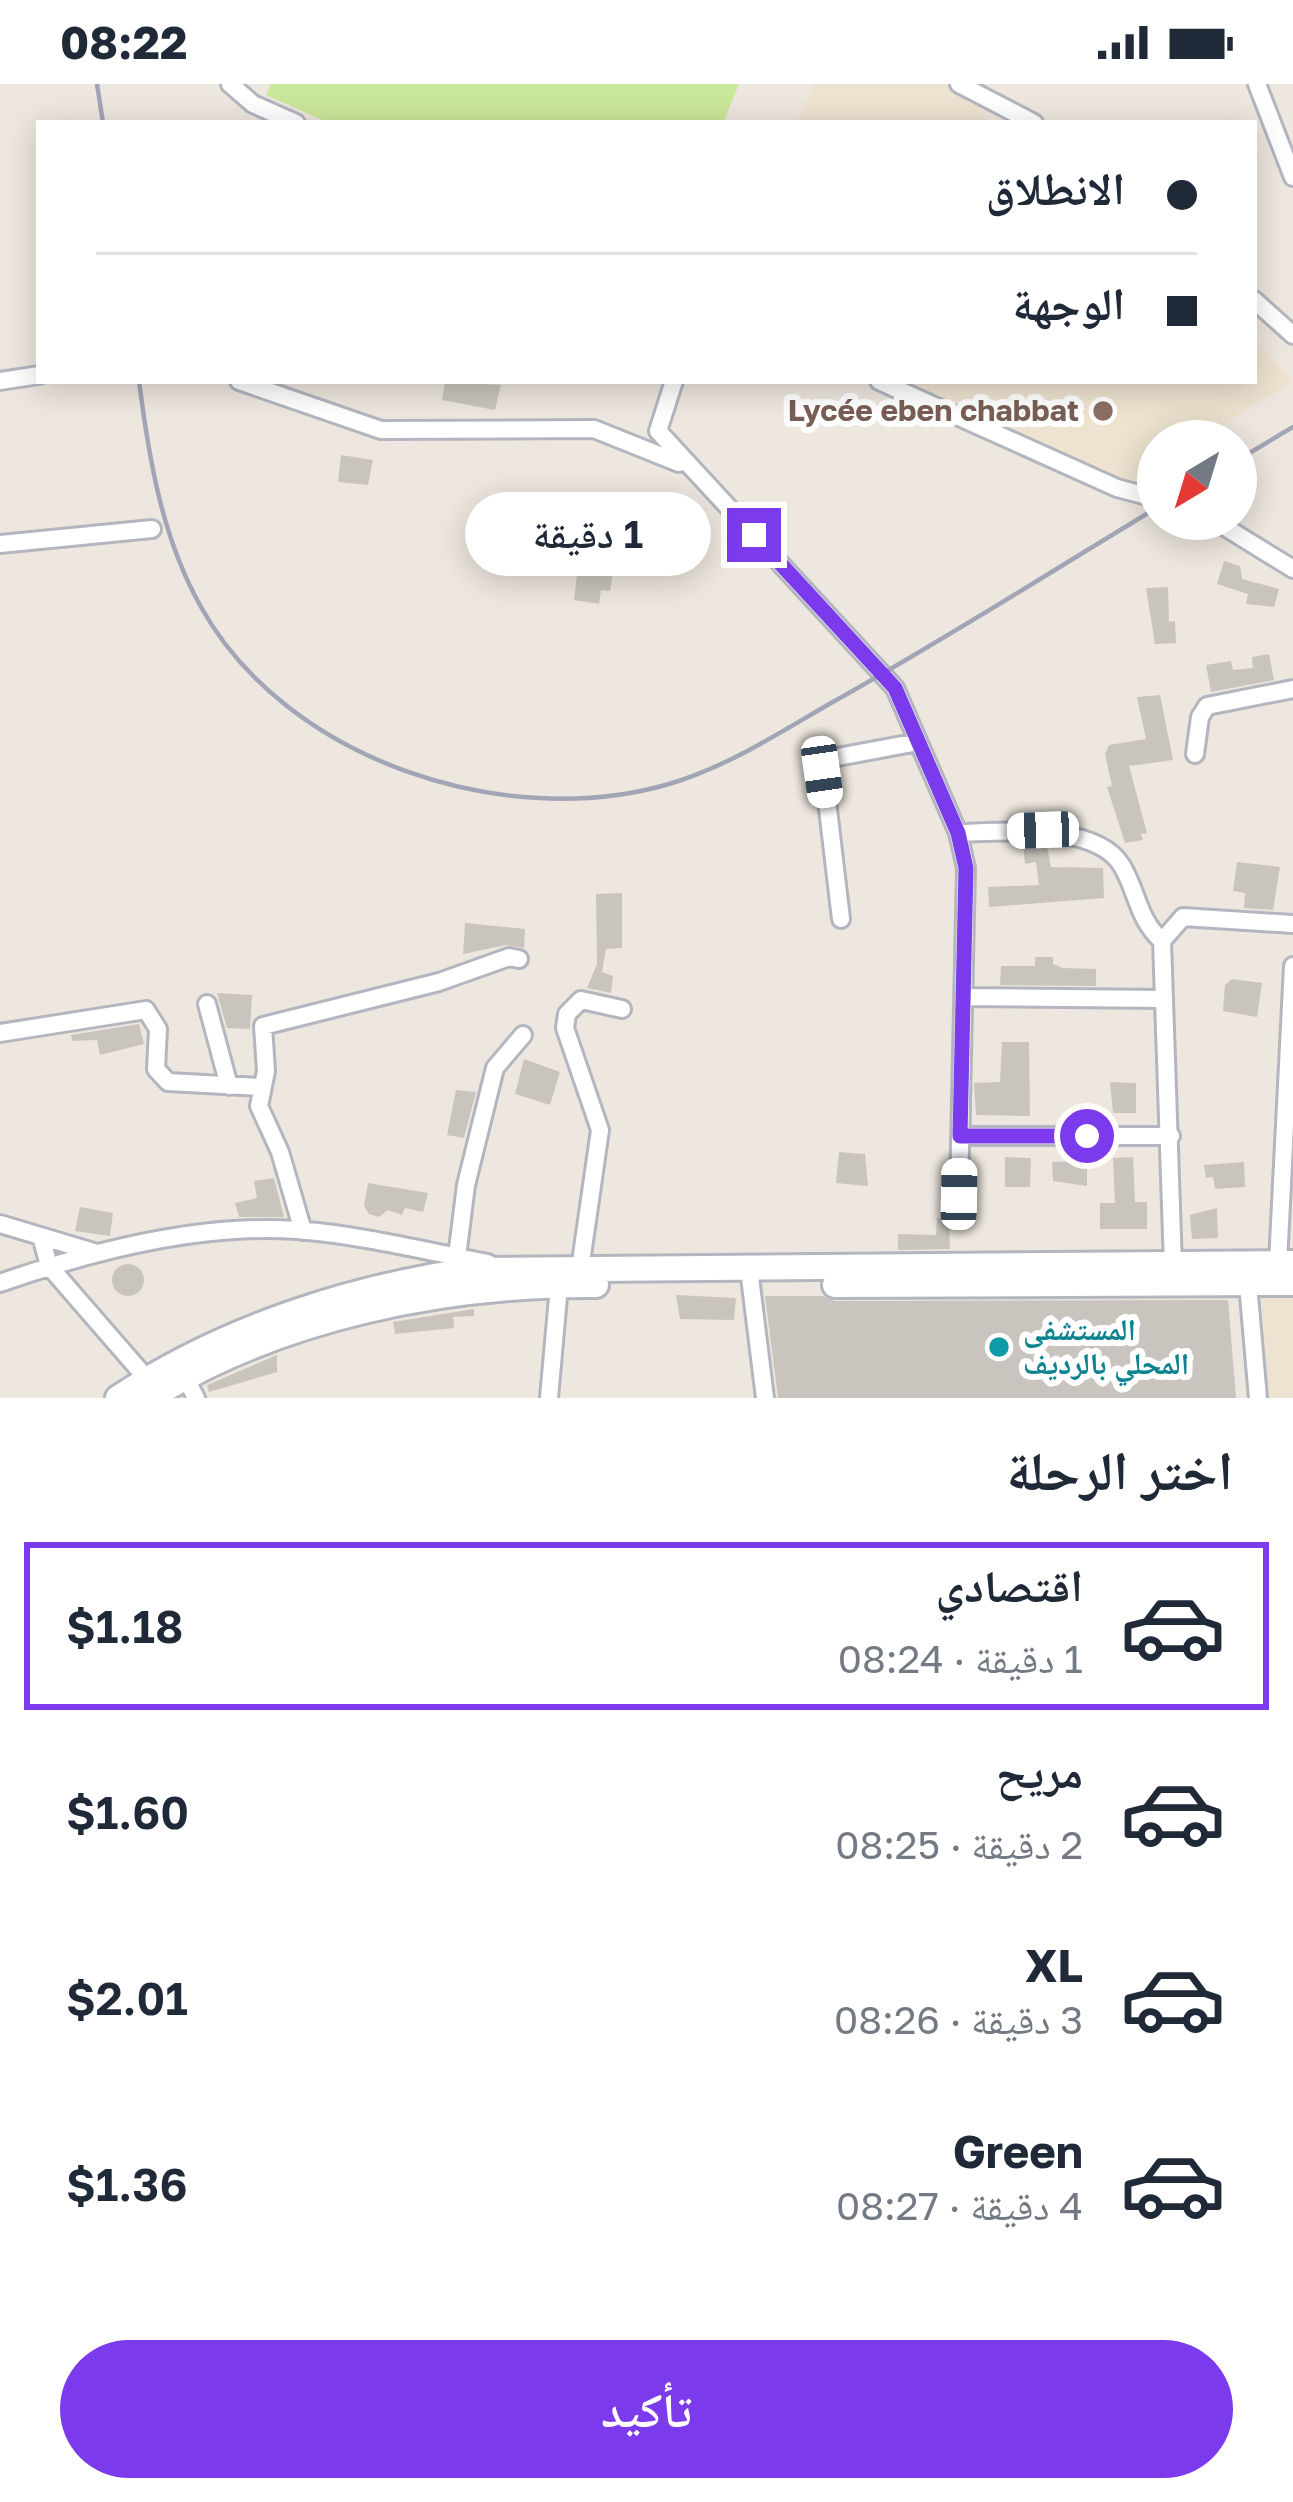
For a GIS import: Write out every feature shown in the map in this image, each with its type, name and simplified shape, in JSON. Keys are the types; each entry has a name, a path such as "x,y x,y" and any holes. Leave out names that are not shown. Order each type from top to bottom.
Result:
{"main road":[{"path":"118,1398 191,1387 359,1313 419,1299 559,1286 749,1277 1173,1266 1247,1275"},
{"path":"152,1390 235,1336 353,1293 416,1278 512,1268 749,1277 1247,1275 1288,1270"}],"street":[{"path":"230,84 253,104 289,120"},
{"path":"959,84 1028,120"},
{"path":"1257,84 1293,177"},
{"path":"1257,303 1293,335"},
{"path":"0,381 36,375"},
{"path":"248,384 381,430 594,429 691,468"},
{"path":"673,384 658,431 884,674 958,833 966,868 959,1194"},
{"path":"886,384 1137,493"},
{"path":"0,544 152,529"},
{"path":"1245,540 1293,569"},
{"path":"1195,754 1200,717 1207,706 1293,689"},
{"path":"842,919 823,767 832,758 918,742"},
{"path":"958,833 1043,830 1105,853 1123,867 1142,919 1162,941"},
{"path":"1173,1266 1162,941 1172,924 1183,917 1293,924"},
{"path":"303,1231 259,1106 266,1063 261,1031 268,1023 519,959"},
{"path":"1288,1270 1293,966"},
{"path":"964,997 1164,999"},
{"path":"580,1269 600,1130 565,1028 567,1014 581,1000 622,1009"},
{"path":"207,1004 229,1086"},
{"path":"0,1033 146,1010 158,1029 155,1059 161,1077 183,1084 259,1087"},
{"path":"457,1257 466,1185 495,1069 524,1035"},
{"path":"960,1136 1172,1136"},
{"path":"0,1224 98,1253"},
{"path":"0,1283 98,1253 247,1229 303,1231 512,1268"},
{"path":"41,1236 49,1266 152,1390"},
{"path":"1247,1275 1258,1398"},
{"path":"749,1277 765,1398"},
{"path":"549,1398 559,1286"}],"shaded area":[{"path":"814,84 968,84 986,120 798,120"},
{"name":"Lycée eben chabbat","path":"1257,342 1293,381 1230,420 1137,420 1137,478 1123,487 903,384 1257,384"},
{"path":"1260,1295 1293,1295 1293,1398 1269,1398"}],"green space":[{"path":"271,84 739,84 724,120 322,120 266,95"}],"building":[{"path":"445,384 501,385 495,410 442,400"},
{"path":"341,455 373,460 368,485 338,482"},
{"path":"1224,561 1240,566 1242,579 1279,589 1274,607 1246,604 1248,594 1217,584"},
{"path":"578,566 613,572 610,591 601,590 599,604 574,600"},
{"path":"1168,587 1169,622 1175,621 1176,643 1155,644 1146,588"},
{"path":"1269,654 1274,680 1211,692 1206,665 1231,661 1233,670 1253,668 1252,657"},
{"path":"1160,695 1173,760 1129,766 1147,833 1141,834 1143,840 1125,843 1107,787 1112,786 1105,754 1109,745 1146,739 1137,697"},
{"path":"1023,844 1047,846 1051,867 1103,868 1104,898 989,907 988,887 1039,885 1036,862 1025,864"},
{"path":"1237,862 1280,867 1273,910 1244,908 1245,893 1233,891"},
{"path":"622,893 622,948 606,949 602,972 613,976 611,993 587,988 597,964 596,894"},
{"path":"465,923 525,929 524,948 506,945 463,954"},
{"path":"1035,957 1053,957 1053,964 1063,968 1096,969 1096,986 1000,985 1001,966 1035,966"},
{"path":"1232,979 1262,983 1257,1017 1223,1011 1225,985"},
{"path":"217,993 252,995 250,1029 227,1028"},
{"path":"139,1024 144,1044 100,1055 97,1040 72,1041 71,1035"},
{"path":"1002,1042 1029,1042 1030,1116 976,1115 974,1083 1000,1082"},
{"path":"524,1059 560,1072 550,1105 515,1094"},
{"path":"1110,1082 1136,1083 1136,1113 1113,1113"},
{"path":"456,1090 476,1092 464,1138 447,1135"},
{"path":"839,1152 865,1154 868,1186 836,1183"},
{"path":"1005,1157 1031,1158 1030,1187 1005,1187"},
{"path":"1133,1157 1135,1202 1147,1202 1147,1229 1100,1229 1100,1203 1115,1203 1113,1158"},
{"path":"1087,1161 1087,1186 1053,1181 1052,1162"},
{"path":"1244,1162 1245,1187 1215,1189 1213,1177 1206,1178 1204,1165"},
{"path":"274,1178 284,1217 239,1217 235,1203 257,1198 254,1181"},
{"path":"368,1183 428,1193 423,1212 405,1208 402,1215 388,1210 379,1217 369,1214 364,1206"},
{"path":"80,1207 113,1213 110,1236 75,1231"},
{"path":"1217,1208 1218,1238 1192,1239 1190,1215"},
{"path":"937,1218 949,1219 950,1249 898,1250 898,1234 936,1235"},
{"path":"128,1264 139,1269 144,1280 139,1291 128,1296 117,1291 112,1280 117,1269"},
{"path":"676,1295 736,1298 734,1320 680,1319"},
{"name":"المستشفى المحلي بالرديف","path":"765,1296 823,1296 835,1301 1228,1300 1236,1398 778,1398"},
{"path":"474,1309 474,1316 453,1317 454,1328 395,1334 393,1322"},
{"path":"277,1355 277,1372 209,1392 207,1385"}],"railway":[{"path":"97,84 103,120"},
{"path":"139,384 153,469 176,554 201,607 239,661 287,706 343,743 405,771 471,789 539,798 605,796 690,777 732,759 914,656 1137,520"},
{"path":"1257,448 1293,427"}],"place":[{"name":"Lycée eben chabbat","path":"1103,411"},
{"name":"المستشفى المحلي بالرديف","path":"999,1347"}],"route":[{"path":"754,535 895,688 958,833 966,868 960,1136 1087,1136"}]}
